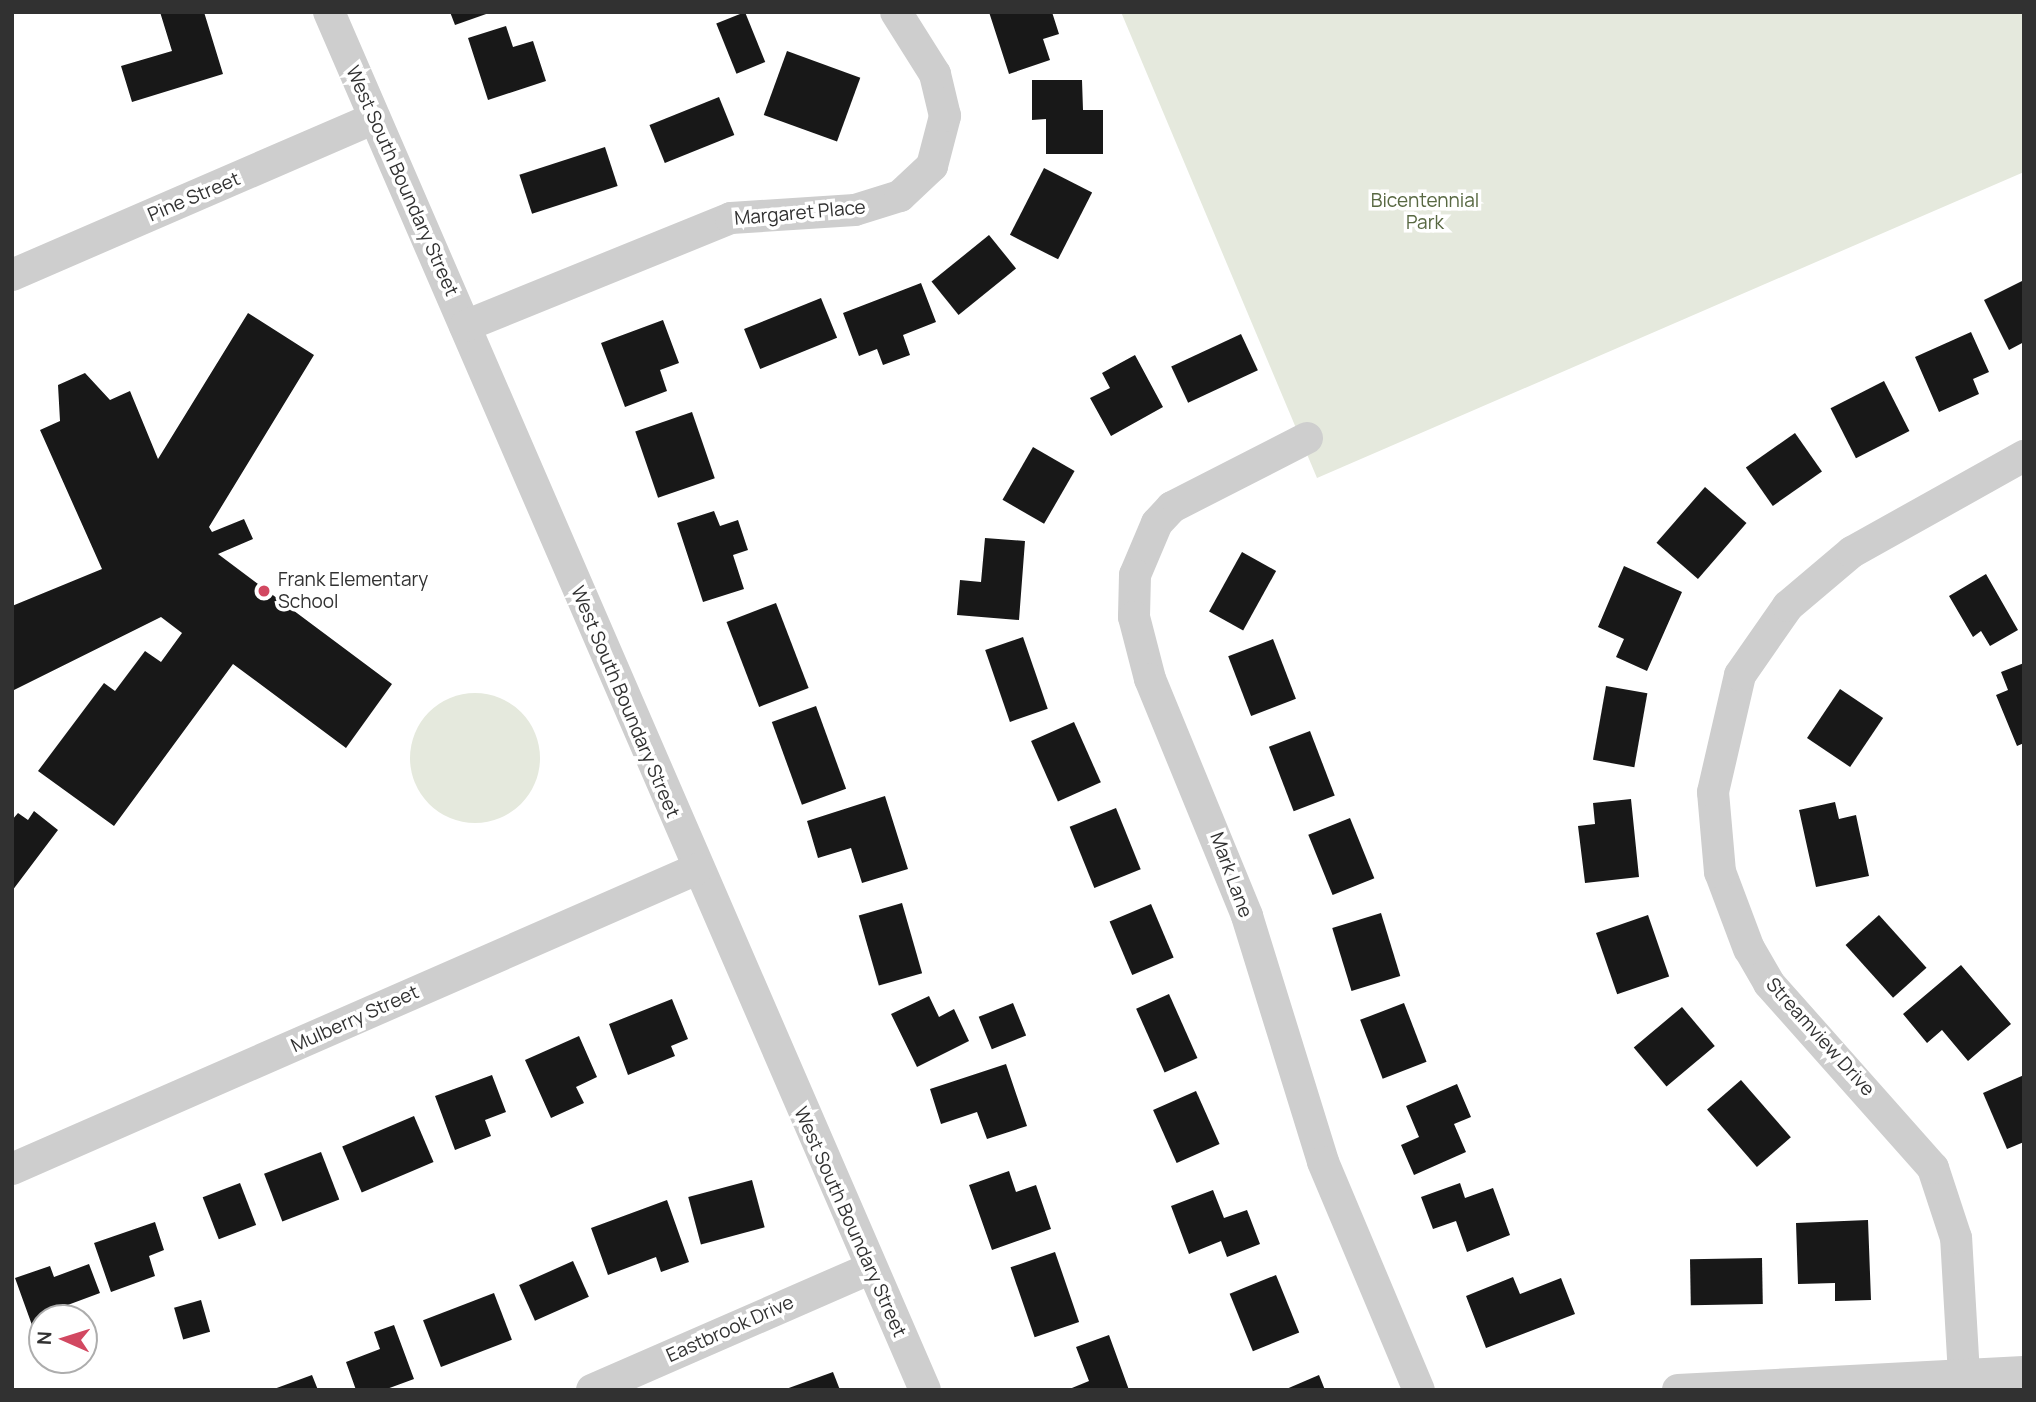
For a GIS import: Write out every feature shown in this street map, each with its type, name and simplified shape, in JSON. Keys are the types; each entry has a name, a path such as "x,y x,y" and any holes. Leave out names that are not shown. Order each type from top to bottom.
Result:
{"street":[{"name":"West South Boundary Street","path":"329,12 869,1269 925,1390"},
{"name":"Margaret Place","path":"465,326 731,218 855,209 901,196 932,166 945,116 935,74 897,12"},
{"name":"Pine Street","path":"12,275 375,118"},
{"name":"Mark Lane","path":"1307,439 1172,507 1152,534 1135,575 1134,617 1150,679 1247,916 1323,1162 1419,1390"},
{"name":"Streamview Drive","path":"1964,1375 1956,1238 1933,1168 1769,983 1749,949 1720,872 1713,792 1740,676 1788,606 1852,552 2024,457"},
{"name":"Mulberry Street","path":"12,1169 697,869"},
{"name":"Eastbrook Drive","path":"592,1390 869,1269"},
{"path":"1678,1390 2024,1372"}],"green space":[{"name":"Bicentennial Park","path":"1121,12 2024,12 2024,172 1317,478"},
{"path":"475,693 500,698 521,712 535,733 540,758 535,783 521,804 500,818 475,823 450,818 429,804 415,783 410,758 415,733 429,712 450,698"}],"building":[{"path":"160,12 204,12 223,74 132,102 121,66 172,51"},
{"path":"450,12 489,12 489,13 455,25"},
{"path":"745,12 765,62 736,74 716,24"},
{"path":"989,12 1052,12 1059,34 1043,39 1050,60 1009,74"},
{"path":"506,26 513,47 533,41 546,81 488,100 468,38"},
{"path":"787,51 860,78 837,142 764,115"},
{"path":"1032,80 1082,80 1083,110 1103,110 1103,154 1046,154 1046,119 1032,120"},
{"path":"719,97 734,135 665,163 649,125"},
{"path":"605,147 618,186 532,214 519,175"},
{"path":"1044,168 1092,193 1058,259 1010,235"},
{"path":"989,235 1016,268 959,315 931,282"},
{"path":"2024,280 2024,342 2009,350 1984,300"},
{"path":"921,283 936,322 903,335 910,355 883,365 877,349 859,356 843,313"},
{"path":"821,298 837,338 760,369 744,329"},
{"name":"Frank Elementary School","path":"248,313 314,355 209,527 212,532 244,519 253,539 218,554 392,684 346,748 233,664 114,826 38,771 104,683 115,691 145,651 161,662 182,633 161,617 12,691 12,606 102,569 40,430 60,421 58,385 85,373 110,400 130,391 158,459"},
{"path":"663,320 679,363 660,370 667,391 625,407 601,343"},
{"path":"1971,332 1989,372 1973,379 1979,394 1939,412 1915,357"},
{"path":"1241,334 1258,370 1188,403 1171,367"},
{"path":"1135,355 1163,407 1111,436 1090,398 1110,388 1102,373"},
{"path":"1884,381 1909,431 1856,458 1831,408"},
{"path":"692,412 715,478 658,498 635,432"},
{"path":"1795,433 1822,472 1773,506 1746,467"},
{"path":"1033,447 1075,471 1044,524 1002,500"},
{"path":"1705,487 1747,523 1698,579 1656,543"},
{"path":"714,511 720,526 738,520 748,550 733,555 744,589 703,602 677,523"},
{"path":"985,538 1025,541 1019,620 957,615 960,580 981,582"},
{"path":"1242,552 1276,571 1243,630 1209,611"},
{"path":"1624,566 1682,592 1647,671 1616,657 1624,639 1598,627"},
{"path":"1986,574 2018,630 1990,646 1981,631 1973,637 1949,596"},
{"path":"776,603 809,688 759,707 727,622"},
{"path":"1023,637 1048,709 1010,722 985,650"},
{"path":"1273,639 1296,699 1251,716 1228,656"},
{"path":"2024,663 2024,743 2017,746 1996,695 2008,690 2001,672"},
{"path":"1606,686 1647,693 1634,767 1593,760"},
{"path":"1840,689 1883,718 1850,767 1807,738"},
{"path":"816,706 846,789 802,805 772,722"},
{"path":"1074,722 1101,782 1058,801 1031,741"},
{"path":"1310,731 1335,795 1294,811 1269,747"},
{"path":"885,796 908,869 862,883 851,848 818,858 807,821"},
{"path":"1631,799 1639,877 1585,883 1578,826 1595,824 1593,803"},
{"path":"1835,802 1839,819 1856,815 1869,876 1816,887 1799,810"},
{"path":"1116,808 1141,869 1094,888 1070,827"},
{"path":"34,811 58,830 12,891 12,820 18,813 28,820"},
{"path":"1350,818 1374,878 1333,895 1308,835"},
{"path":"902,903 922,973 879,986 859,915"},
{"path":"1151,904 1174,957 1132,975 1110,922"},
{"path":"1381,913 1400,976 1352,991 1332,928"},
{"path":"1648,915 1669,976 1617,994 1596,933"},
{"path":"1879,915 1927,968 1893,998 1846,945"},
{"path":"1961,965 2011,1024 1968,1061 1942,1030 1927,1043 1903,1014"},
{"path":"1169,994 1197,1058 1165,1073 1136,1009"},
{"path":"929,996 939,1017 954,1009 969,1041 917,1067 891,1014"},
{"path":"672,999 688,1039 671,1046 675,1056 628,1075 609,1024"},
{"path":"1013,1003 1026,1035 992,1049 979,1017"},
{"path":"1404,1003 1427,1062 1383,1079 1360,1020"},
{"path":"1682,1007 1715,1046 1667,1087 1634,1047"},
{"path":"579,1036 597,1077 576,1087 584,1103 551,1118 525,1060"},
{"path":"1006,1064 1027,1126 987,1139 977,1112 941,1124 930,1089"},
{"path":"492,1075 506,1112 485,1120 491,1136 455,1150 435,1096"},
{"path":"2024,1075 2024,1142 2007,1149 1983,1093"},
{"path":"1741,1080 1791,1137 1757,1167 1707,1110"},
{"path":"1457,1084 1471,1117 1454,1124 1466,1152 1414,1175 1401,1145 1419,1137 1406,1106"},
{"path":"1196,1091 1220,1144 1177,1163 1153,1110"},
{"path":"414,1116 434,1162 362,1193 342,1146"},
{"path":"321,1152 339,1200 282,1221 264,1174"},
{"path":"1009,1171 1016,1192 1036,1185 1051,1229 992,1250 969,1185"},
{"path":"752,1180 765,1227 701,1244 688,1197"},
{"path":"240,1183 256,1225 219,1239 203,1197"},
{"path":"1460,1183 1465,1198 1493,1188 1510,1235 1467,1252 1456,1221 1433,1229 1421,1197"},
{"path":"1213,1190 1224,1218 1247,1210 1260,1244 1227,1257 1221,1241 1189,1254 1171,1206"},
{"path":"667,1200 689,1262 661,1272 656,1257 608,1275 591,1228"},
{"path":"1868,1220 1871,1300 1835,1301 1835,1283 1798,1284 1796,1223"},
{"path":"155,1222 164,1250 149,1256 155,1276 111,1292 94,1243"},
{"path":"1055,1252 1079,1322 1035,1337 1011,1267"},
{"path":"1762,1258 1763,1304 1691,1305 1690,1259"},
{"path":"573,1261 589,1297 535,1321 519,1285"},
{"path":"89,1264 100,1293 70,1304 28,1304 28,1314 15,1278 50,1266 54,1277"},
{"path":"1276,1275 1299,1332 1253,1351 1230,1294"},
{"path":"1513,1277 1520,1294 1561,1278 1575,1314 1486,1348 1466,1296"},
{"path":"494,1293 512,1340 441,1367 423,1320"},
{"path":"201,1300 210,1332 183,1339 174,1308"},
{"path":"394,1325 414,1379 384,1390 356,1390 346,1362 380,1349 374,1332"},
{"path":"1109,1335 1129,1390 1067,1390 1089,1381 1076,1347"},
{"path":"833,1372 840,1390 786,1390 786,1389"},
{"path":"312,1375 318,1390 274,1390 274,1389"},
{"path":"1319,1375 1325,1390 1284,1390"}],"place":[{"name":"Frank Elementary School","path":"264,591"}]}
